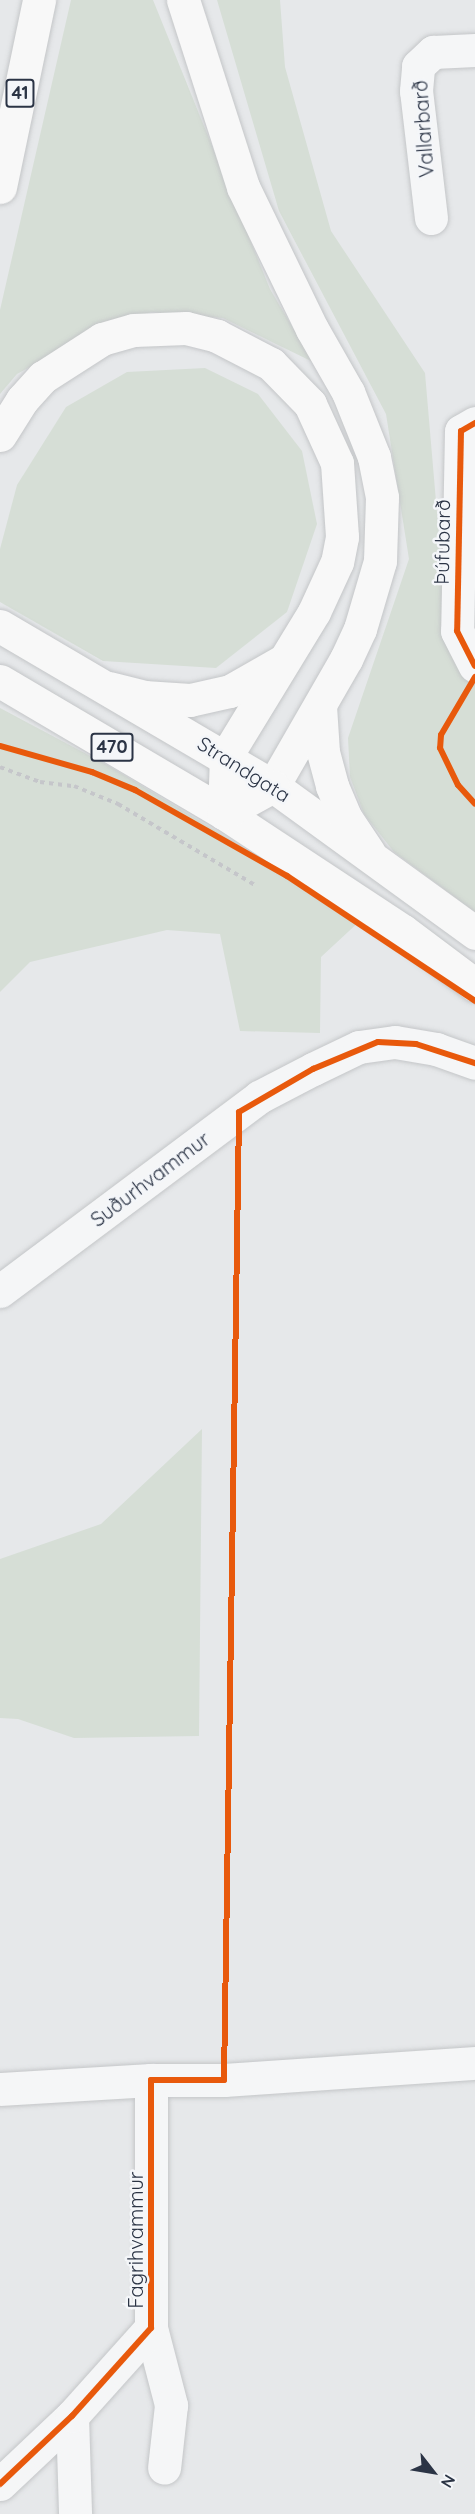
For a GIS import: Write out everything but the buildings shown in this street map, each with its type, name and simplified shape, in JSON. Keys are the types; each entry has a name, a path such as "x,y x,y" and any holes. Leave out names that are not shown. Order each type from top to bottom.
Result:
{"main road":[{"name":"41","path":"0,187 39,0"},
{"path":"183,0 243,187 312,329 348,392 374,457 382,497 380,561 373,590 346,659 273,786 224,813"},
{"path":"0,435 22,400 43,377 102,339 134,330 186,328 217,336 271,364 297,386 326,435 337,463 344,512 337,562 289,657 226,756 224,813"},
{"name":"Strandgata","path":"0,626 226,756 273,786 369,853 475,933"},
{"path":"109,688 172,700 209,697 253,680 289,657"},
{"name":"470","path":"0,681 224,813 404,932 475,985"},
{"path":"320,706 322,742 332,786 345,818 369,853"}],"street":[{"name":"Vallarbarð","path":"431,218 416,91 418,66 433,52 475,50"},
{"name":"Þúfubarð","path":"475,423 461,431 457,631 475,666"},
{"name":"Suðurhvammur","path":"0,1291 259,1097 313,1069 359,1047 395,1042 436,1049 475,1063"},
{"path":"0,2089 151,2080 224,2080 475,2063"},
{"name":"Fagrihvammur","path":"151,2080 151,2328 171,2405 164,2468"},
{"name":"Fagrihvammur","path":"0,2484 72,2416 151,2328"},
{"path":"72,2416 75,2514"}],"path":[{"path":"0,767 40,782 74,786 118,804 260,888"},
{"path":"224,2080 226,1922"}],"shaded area":[{"path":"71,0 153,0 270,289 313,362 223,318 151,312 95,331 17,374 0,394 0,310"},
{"path":"217,0 280,0 285,67 331,231 425,373 449,653 475,683 475,912 394,852 364,814 350,777 348,738 409,559 386,414 279,211"},
{"path":"205,368 258,394 302,451 317,524 287,612 216,668 103,661 0,602 0,549 17,485 66,407 127,372"},
{"path":"0,708 109,766 362,919 321,957 320,1033 240,1031 220,934 167,930 30,962 0,992"},
{"path":"202,1429 199,1736 74,1738 18,1719 0,1718 0,1559 101,1524"}],"cycle path":[{"path":"475,423 461,431 457,631 475,666"},
{"path":"475,677 441,735 440,748 458,785 475,804"},
{"path":"0,746 92,772 135,790 287,876 475,1001"},
{"path":"0,2484 72,2416 151,2328 151,2080 224,2080 239,1112 313,1069 378,1042 416,1044 475,1063"}]}
